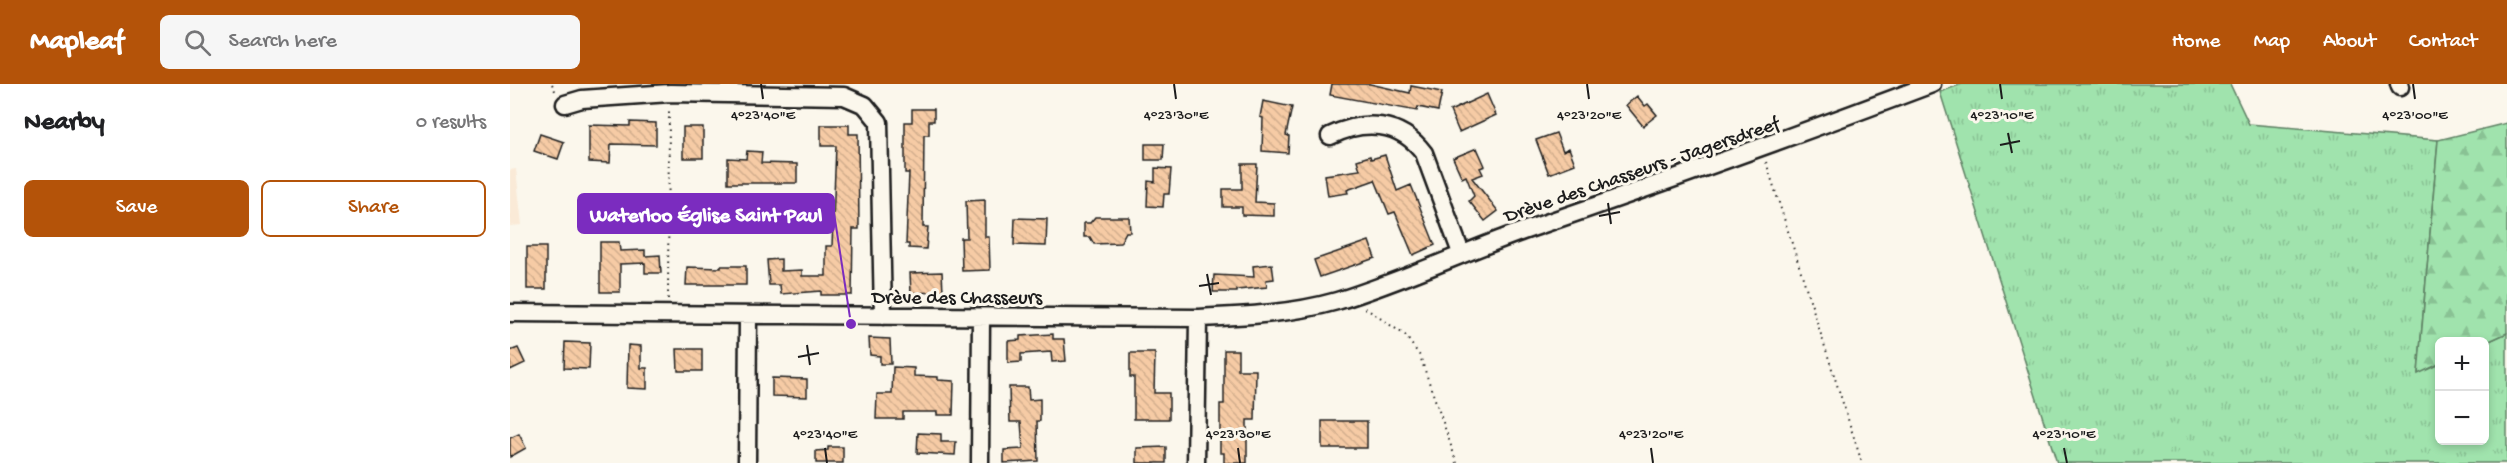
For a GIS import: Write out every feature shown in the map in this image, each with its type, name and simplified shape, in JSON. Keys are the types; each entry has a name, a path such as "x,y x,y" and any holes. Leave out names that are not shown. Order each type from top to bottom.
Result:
{"street":[{"name":"Drève des Chasseurs - Jagersdreef","path":"1356,294 1461,253 1762,148 1932,84"},
{"path":"565,104 582,99 669,93 844,96 864,105 879,122 883,316"},
{"path":"1330,136 1348,127 1386,127 1401,130 1414,139 1424,153 1461,253"},
{"name":"Drève des Chasseurs","path":"510,313 1198,318 1276,313 1316,306 1356,294"},
{"path":"747,463 748,315"},
{"path":"980,463 981,317"},
{"path":"1196,463 1198,318"}],"path":[{"path":"668,314 669,93"},
{"path":"1762,148 1862,463"},
{"path":"1356,294 1405,335 1420,356 1457,463"}],"shaded area":[{"path":"516,169 522,225 510,226 510,170"}],"green space":[{"path":"1962,84 2230,84 2249,124 2438,140 2418,373 2435,366 2435,445 2489,445 2489,341 2507,333 2507,463 2057,463 1940,92"},
{"path":"2507,123 2507,333 2489,341 2489,337 2435,337 2435,366 2418,374 2438,140"}],"building":[{"path":"1332,84 1370,84 1410,93 1411,86 1442,92 1438,111 1418,107 1417,111 1330,95"},
{"path":"1487,94 1496,115 1459,132 1450,111"},
{"path":"1637,96 1657,115 1643,126 1626,105"},
{"path":"1263,101 1292,107 1286,135 1289,136 1288,153 1262,151 1263,118 1260,117"},
{"path":"912,109 934,109 934,121 929,121 929,135 924,135 923,227 928,227 926,249 909,248 909,244 906,244 909,173 905,173 905,122 912,122"},
{"path":"630,122 656,123 656,145 611,144 610,163 589,162 589,125 630,126"},
{"path":"821,125 849,125 849,134 858,134 859,229 853,229 852,295 821,295 821,291 781,294 780,285 769,285 767,260 781,259 781,271 802,270 802,276 826,276 826,246 832,246 836,146 821,146"},
{"path":"683,127 703,127 703,158 683,158"},
{"path":"1556,133 1563,151 1569,148 1575,164 1549,174 1536,140"},
{"path":"540,134 564,142 558,159 534,151"},
{"path":"1145,144 1164,144 1163,160 1145,160"},
{"path":"1477,148 1485,166 1480,168 1483,174 1472,178 1498,211 1485,221 1469,201 1474,196 1466,176 1462,178 1453,158"},
{"path":"747,151 762,152 761,163 797,164 797,183 728,183 728,158 746,159"},
{"path":"1385,155 1397,191 1411,185 1435,245 1413,255 1395,212 1389,214 1375,180 1347,190 1348,193 1328,196 1325,175 1360,170 1357,160"},
{"path":"1242,164 1257,164 1255,202 1274,203 1274,216 1242,215 1242,207 1223,207 1223,189 1242,189"},
{"path":"1155,168 1171,169 1169,194 1164,194 1163,207 1147,206 1148,181 1155,182"},
{"path":"985,200 985,237 989,237 990,270 962,271 961,238 967,238 966,201"},
{"path":"1095,217 1129,217 1130,232 1126,232 1120,243 1094,244 1090,237 1084,237 1084,223 1090,223"},
{"path":"1015,218 1047,219 1046,246 1014,245"},
{"path":"1369,241 1375,258 1320,277 1314,260"},
{"path":"600,242 619,242 620,251 645,250 645,256 660,255 661,273 645,273 645,263 620,264 620,292 600,292"},
{"path":"527,247 546,247 546,289 527,289"},
{"path":"1272,264 1274,279 1266,280 1267,287 1237,290 1237,292 1213,292 1214,275 1254,277 1253,266"},
{"path":"721,266 746,266 746,285 686,285 687,267 721,268"},
{"path":"942,272 943,292 911,293 910,273"},
{"path":"1053,334 1053,339 1064,339 1066,361 1052,362 1051,352 1021,354 1021,362 1008,363 1008,341 1020,340 1020,336"},
{"path":"869,338 890,339 891,364 880,364 880,356 870,355"},
{"path":"565,342 590,343 589,369 564,368"},
{"path":"628,345 641,346 641,368 647,368 647,389 627,388"},
{"path":"518,348 525,363 510,370 510,351"},
{"path":"677,349 702,349 702,371 678,371"},
{"path":"1224,350 1238,350 1238,370 1256,370 1255,420 1247,420 1247,463 1224,463 1224,453 1220,453 1220,404 1224,404"},
{"path":"1130,353 1155,353 1154,393 1169,393 1169,419 1134,419 1134,377 1130,377"},
{"path":"893,367 914,368 914,376 938,377 938,380 954,381 953,415 937,415 937,412 903,412 903,419 876,419 877,394 892,394"},
{"path":"772,378 807,379 807,397 772,396"},
{"path":"1009,387 1028,387 1029,400 1040,399 1040,421 1037,421 1038,461 1004,463 1004,450 1023,449 1021,422 1010,422"},
{"path":"1322,421 1367,421 1367,448 1322,448"},
{"path":"918,433 941,434 941,442 956,442 955,455 917,453"},
{"path":"519,434 526,448 510,457 510,438"},
{"path":"828,447 843,447 843,463 816,463 816,451 828,450"},
{"path":"1166,447 1166,463 1137,463 1137,448"}],"place":[{"name":"Waterloo Église Saint Paul","path":"851,324"}]}
